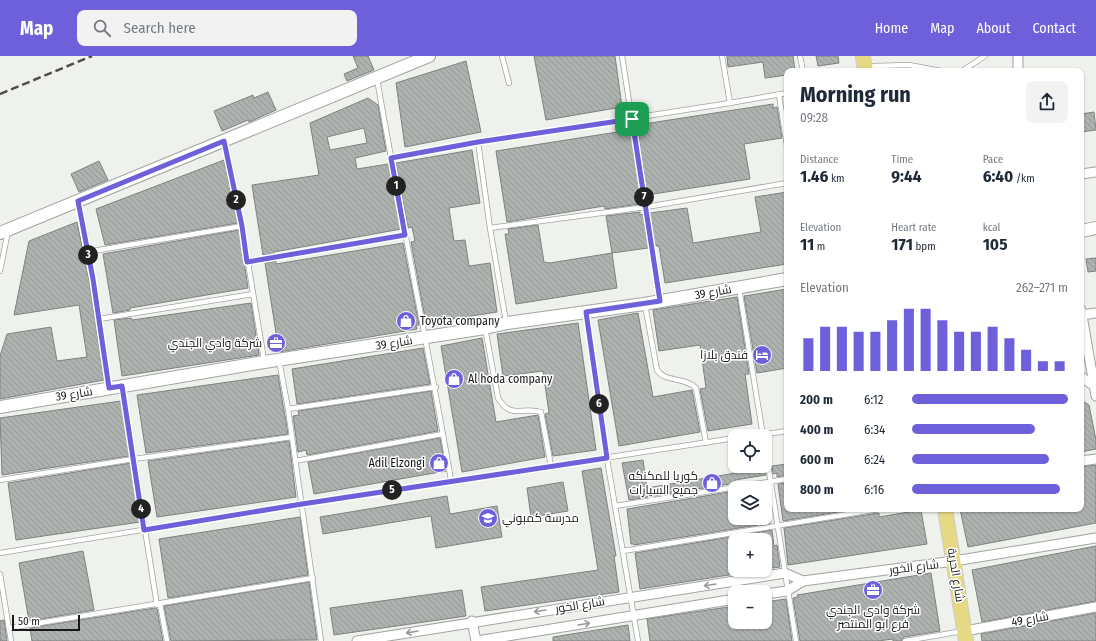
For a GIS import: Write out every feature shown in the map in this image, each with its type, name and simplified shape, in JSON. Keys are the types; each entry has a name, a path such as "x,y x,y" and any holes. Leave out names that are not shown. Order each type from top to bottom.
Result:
{"main road":[{"path":"863,56 871,66"},
{"name":"شارع الحرية","path":"938,512 950,562"},
{"name":"شارع الحرية","path":"945,512 950,562 962,636"}],"street":[{"path":"4,231 429,56"},
{"path":"1018,56 1018,68"},
{"path":"1084,174 1096,172"},
{"path":"1084,230 1096,228"},
{"name":"شارع 39","path":"0,407 264,362 426,338 486,328 506,323 644,304 784,279"},
{"path":"1084,312 1096,313"},
{"path":"1084,342 1088,383 1096,396"},
{"path":"1084,461 1096,459"},
{"name":"شارع الخور","path":"772,593 788,591 802,581 950,562 1096,538"},
{"path":"785,573 802,581"},
{"name":"شارع الخور","path":"357,641 472,621 785,573"},
{"name":"شارع الخور","path":"476,641 728,600"},
{"name":"شارع 49","path":"962,636 1096,607"},
{"path":"472,621 476,641"}],"lane":[{"path":"502,56 509,82"},
{"path":"622,56 660,301"},
{"path":"722,56 730,103"},
{"path":"800,56 802,68"},
{"path":"967,68 985,56"},
{"path":"871,66 909,65 925,68"},
{"path":"377,77 405,235 436,387 451,480"},
{"path":"391,158 478,142 784,94"},
{"path":"779,95 784,127"},
{"path":"224,141 242,226 264,362"},
{"path":"478,142 490,228 506,323"},
{"path":"490,228 646,207 784,184"},
{"path":"78,201 99,319 109,388"},
{"path":"87,252 242,226"},
{"path":"0,271 4,231"},
{"path":"247,262 405,235"},
{"path":"738,287 762,429"},
{"path":"99,319 253,294"},
{"path":"644,304 657,370 660,375 688,382 696,388 706,442"},
{"path":"586,312 607,458 638,641"},
{"path":"486,328 498,398 502,404 512,412 541,412 551,466"},
{"path":"279,360 288,410 321,641"},
{"path":"122,386 144,530 158,604 167,641"},
{"path":"288,410 436,387"},
{"path":"772,434 784,432"},
{"path":"295,461 443,434"},
{"path":"0,480 134,459 292,437"},
{"path":"0,553 451,480 728,439"},
{"path":"772,482 784,480"},
{"path":"615,506 728,489"},
{"path":"772,493 796,641"},
{"path":"623,551 861,512"},
{"path":"0,574 11,641"},
{"path":"9,628 313,578"},
{"path":"905,641 962,636"}],"building":[{"path":"353,56 368,56 374,70 347,81 344,74 358,68"},
{"path":"534,56 615,56 622,107 546,120"},
{"path":"727,56 793,56 795,68 784,68 784,75 765,78 763,62 728,67"},
{"path":"816,56 838,56 839,63 818,66"},
{"path":"466,61 481,132 405,147 396,83"},
{"path":"268,92 276,110 249,122 248,120 222,131 214,111 253,95 254,98"},
{"path":"368,98 378,105 386,151 355,158 357,169 388,164 401,229 263,255 252,185 319,175 310,123","holes":["364,128 367,143 330,150 327,137"]},
{"path":"773,104 773,108 777,107 782,138 744,144 750,179 647,195 637,125"},
{"path":"1094,112 1096,130 1084,132 1084,114"},
{"path":"630,130 641,200 638,201 639,204 605,209 604,206 507,222 496,151"},
{"path":"472,150 480,203 449,208 454,241 465,240 469,266 490,263 497,312 426,323 411,242 415,241 412,227 408,228 396,163"},
{"path":"224,160 238,223 105,245 96,209"},
{"path":"99,161 108,180 79,192 71,174"},
{"path":"784,192 784,264 665,283 659,246 655,246 650,213 687,208 693,243 761,232 755,197"},
{"path":"640,212 640,215 643,214 648,248 612,253 606,216"},
{"path":"77,222 89,280 104,380 0,399 0,356 7,334 51,327 57,361 87,357 79,305 14,315 29,241"},
{"path":"538,225 544,262 550,263 612,253 617,288 516,304 505,234 509,234 508,229"},
{"path":"239,230 248,288 130,308 130,310 113,313 103,254"},
{"path":"403,243 419,325 416,325 417,329 279,352 265,263 276,261 276,264"},
{"path":"1096,258 1096,271 1088,272 1086,259"},
{"path":"784,289 784,368 757,373 744,296"},
{"path":"737,297 749,374 745,374 752,424 708,431 700,389 706,388 700,345 659,351 653,310"},
{"path":"251,303 259,355 122,376 114,320 131,318 132,320"},
{"path":"638,313 653,397 692,390 700,432 619,446 598,320"},
{"path":"578,323 596,450 553,456 545,414 549,413 543,371 503,376 497,334"},
{"path":"482,338 496,422 538,415 545,457 462,472 441,346"},
{"path":"423,348 430,384 297,404 292,369"},
{"path":"278,375 288,434 146,453 137,395"},
{"path":"431,391 438,431 307,455 306,450 298,452 293,416 299,415 298,411"},
{"path":"121,401 129,456 2,475 0,418"},
{"path":"1084,402 1089,405 1096,440 1096,449 1084,451"},
{"path":"440,438 446,471 314,494 308,462"},
{"path":"289,441 296,497 157,517 148,461"},
{"path":"643,460 647,488 736,473 766,473 766,475 728,481 728,484 629,500 622,463"},
{"path":"131,463 140,522 16,540 8,483"},
{"path":"784,464 784,476 777,477 777,473 773,474 772,466"},
{"path":"1096,465 1096,523 968,547 961,512 1084,512 1084,467"},
{"path":"601,468 616,556 614,556 619,592 485,611 481,587 598,570 582,471"},
{"path":"563,482 568,511 531,517 527,488"},
{"path":"784,483 784,512 838,512 783,521 778,484"},
{"path":"728,492 728,525 758,525 634,545 631,544 627,509"},
{"path":"447,496 450,514 497,506 502,537 436,548 431,516 323,534 320,517"},
{"path":"909,512 921,512 927,544 788,565 784,528 879,513 879,517"},
{"path":"300,517 308,575 168,598 159,539"},
{"path":"772,530 774,546 777,545 780,567 772,568 772,533 754,533"},
{"path":"728,537 728,575 640,589 635,553"},
{"path":"1096,546 1096,601 982,622 972,570"},
{"path":"83,551 94,610 29,621 19,563"},
{"path":"931,573 940,631 904,637 901,641 893,641 893,639 878,641 800,641 793,598 798,597 797,595"},
{"path":"309,582 317,640 171,641 164,606"},
{"path":"462,590 466,616 334,635 330,608"},
{"path":"786,599 792,641 650,641 647,619 728,607 728,629 772,629 772,601"},
{"path":"155,608 157,609 163,641 32,641 30,628"},
{"path":"1096,613 1096,641 982,641 981,634"},
{"path":"4,620 7,641 0,641 0,621"},
{"path":"628,625 630,641 553,641 553,637"}],"railway":[{"path":"0,94 92,56"}],"place":[{"name":"Toyota company","path":"406,321"},
{"name":"شركة وادي الجندي","path":"276,343"},
{"name":"فندق بلازا","path":"762,355"},
{"name":"Al hoda company","path":"454,379"},
{"name":"Adil Elzongi","path":"439,463"},
{"name":"كوريا للمكنكه جميع السيارات","path":"712,483"},
{"name":"مدرسة كمبوني","path":"488,518"},
{"name":"شركة وادي الجندي فرع ابو المنتصر","path":"873,590"}],"route":[{"path":"632,119 660,301 586,312 607,458 451,480 144,530 122,386 109,388 93,279 78,201 224,141 242,226 247,262 405,235 391,158 478,142 632,119"}]}
